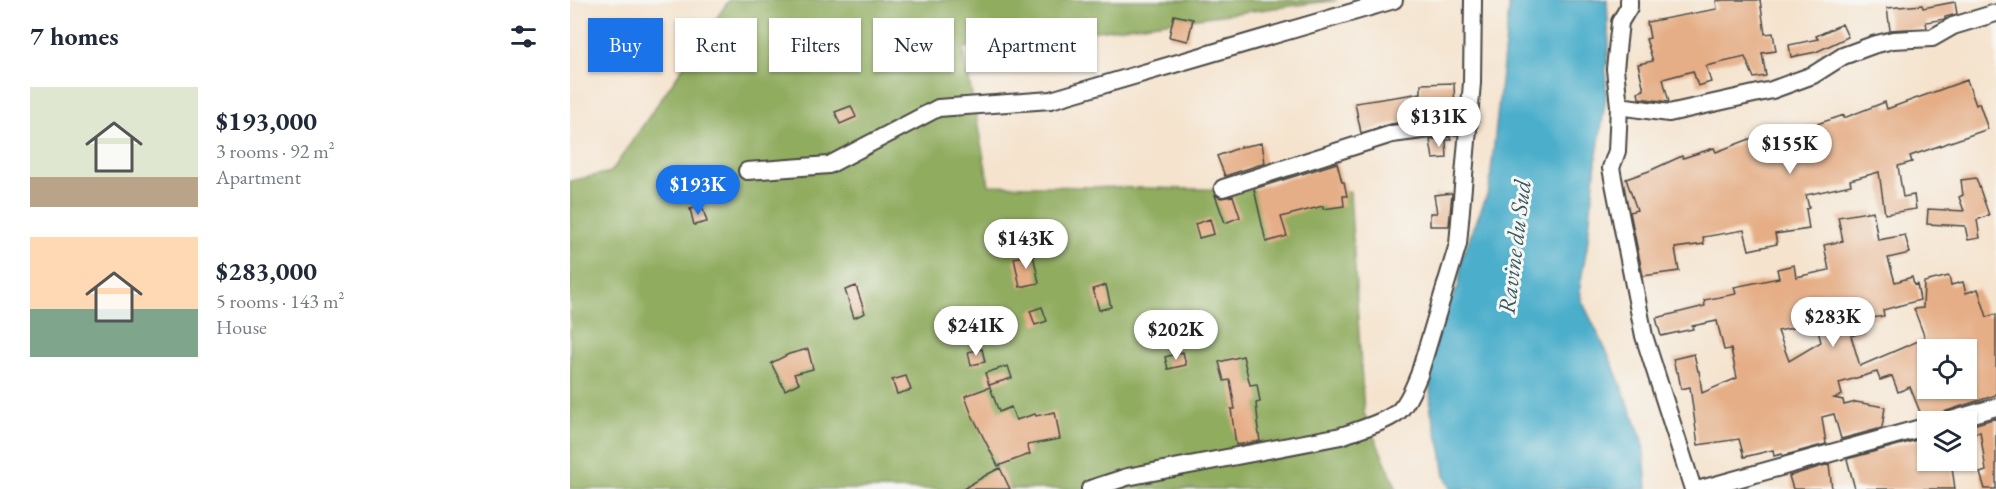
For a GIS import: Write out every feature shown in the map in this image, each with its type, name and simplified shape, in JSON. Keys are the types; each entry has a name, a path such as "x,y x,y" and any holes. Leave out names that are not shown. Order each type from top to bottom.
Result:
{"street":[{"path":"747,171 829,165 938,108 1051,100 1394,0"},
{"path":"1090,489 1127,477 1341,436 1373,425 1400,410 1411,394 1419,375 1458,244 1472,83 1473,0"},
{"path":"1629,0 1629,7 1620,22 1615,69 1619,106 1617,151 1611,168 1644,336 1694,489"},
{"path":"1619,106 1669,112 1772,90 1813,75 1843,56 1873,45 1893,40 1932,38 1953,26 1996,13"},
{"path":"1223,188 1392,134 1468,124"},
{"path":"1977,413 1996,407"},
{"path":"1701,489 1917,429"}],"green space":[{"path":"729,0 1337,0 1097,31 1097,18 966,18 966,48 963,48 989,185 1350,192 1364,413 1397,489 570,489 570,181 611,172 680,72 757,72 757,18 717,18"}],"water":[{"name":"Ravine du Sud","path":"1510,0 1607,0 1609,44 1606,97 1580,286 1581,299 1612,363 1643,441 1647,489 1451,489 1445,476 1431,411 1430,384 1439,319 1458,288 1462,257 1489,190"}],"building":[{"path":"1760,0 1765,34 1773,33 1776,51 1762,53 1766,76 1754,78 1745,57 1706,66 1711,82 1698,86 1693,71 1663,79 1669,102 1639,98 1638,92 1644,90 1638,64 1653,61 1646,39 1650,38 1647,22 1717,9 1716,1"},
{"path":"1955,2 1957,14 1945,17 1945,19 1926,22 1927,28 1890,30 1887,8 1922,5 1923,8"},
{"path":"1174,15 1193,19 1188,41 1169,37"},
{"path":"1842,24 1848,37 1816,52 1791,57 1789,45 1818,39 1816,36"},
{"path":"1967,80 1976,105 1979,103 1988,129 1910,156 1912,162 1898,166 1903,197 1914,195 1916,209 1885,214 1879,172 1850,180 1851,185 1806,195 1809,208 1806,209 1809,229 1775,234 1777,244 1749,250 1744,230 1703,237 1704,244 1675,248 1679,271 1643,276 1630,212 1637,210 1626,179 1682,156 1683,158 1714,148 1716,152 1755,137 1763,157 1785,149 1779,134 1792,129 1844,115 1844,118 1885,102 1887,109"},
{"path":"1454,83 1455,115 1391,124 1361,133 1355,103 1421,93 1421,84"},
{"path":"851,106 856,117 840,124 835,112"},
{"path":"1450,137 1451,140 1446,140 1447,158 1433,159 1430,140"},
{"path":"1262,143 1265,163 1225,176 1217,156 1241,147"},
{"path":"1337,163 1347,196 1343,196 1344,206 1323,209 1323,206 1281,217 1287,236 1266,242 1254,189"},
{"path":"1976,178 1989,215 1977,220 1980,238 1968,240 1965,226 1927,224 1928,209 1964,211 1959,197 1963,195 1961,180"},
{"path":"1452,193 1449,226 1430,226 1430,213 1437,213 1434,195"},
{"path":"1215,195 1221,198 1233,196 1240,217 1225,223"},
{"path":"702,206 707,222 694,225 690,209"},
{"path":"1873,211 1878,240 1905,235 1910,253 1888,258 1895,282 1912,277 1914,285 1917,284 1920,300 1883,310 1884,316 1860,320 1864,332 1851,336 1860,366 1917,341 1917,399 1977,399 1977,339 1923,339 1925,338 1914,309 1923,308 1924,282 1949,276 1951,285 1963,282 1966,293 1978,289 1987,317 1996,314 1996,395 1946,411 1920,411 1910,387 1898,392 1892,376 1880,380 1877,372 1839,383 1842,395 1834,398 1843,400 1844,405 1856,402 1885,407 1882,428 1841,439 1834,414 1822,417 1826,444 1782,456 1782,454 1774,456 1773,450 1744,457 1739,439 1698,445 1690,387 1681,389 1673,359 1694,354 1702,393 1737,378 1731,349 1724,350 1717,321 1661,336 1656,318 1705,306 1704,300 1736,294 1734,287 1779,278 1777,269 1794,265 1796,277 1829,270 1824,245 1843,241 1838,217","holes":["1816,323 1821,342 1789,361 1778,331"]},
{"path":"1210,219 1214,234 1199,238 1195,224"},
{"path":"1038,229 1042,243 1027,248 1023,233"},
{"path":"1033,254 1039,283 1020,287 1014,258"},
{"path":"1106,285 1111,307 1099,310 1093,289"},
{"path":"856,286 865,313 854,318 845,290"},
{"path":"1042,307 1047,321 1035,325 1030,311"},
{"path":"808,349 813,369 794,374 799,383 785,390 771,363 789,354"},
{"path":"982,349 985,362 971,365 968,352"},
{"path":"1183,352 1186,365 1168,369 1165,357"},
{"path":"1243,356 1250,385 1257,384 1260,402 1256,403 1260,441 1236,445 1231,409 1235,409 1230,380 1224,381 1219,362"},
{"path":"1008,366 1012,378 989,385 985,373"},
{"path":"906,376 911,390 897,394 892,380"},
{"path":"990,387 999,412 1011,407 1016,420 1035,414 1036,416 1055,412 1060,439 1027,445 1030,454 998,466 971,413 965,396"},
{"path":"1996,418 1996,489 1985,489 1980,473 1986,471 1977,424"},
{"path":"1917,440 1917,471 1953,471 1955,489 1855,489 1847,459"},
{"path":"1829,464 1832,489 1793,489 1789,476"},
{"path":"1000,468 1010,489 963,489 988,474"}]}
